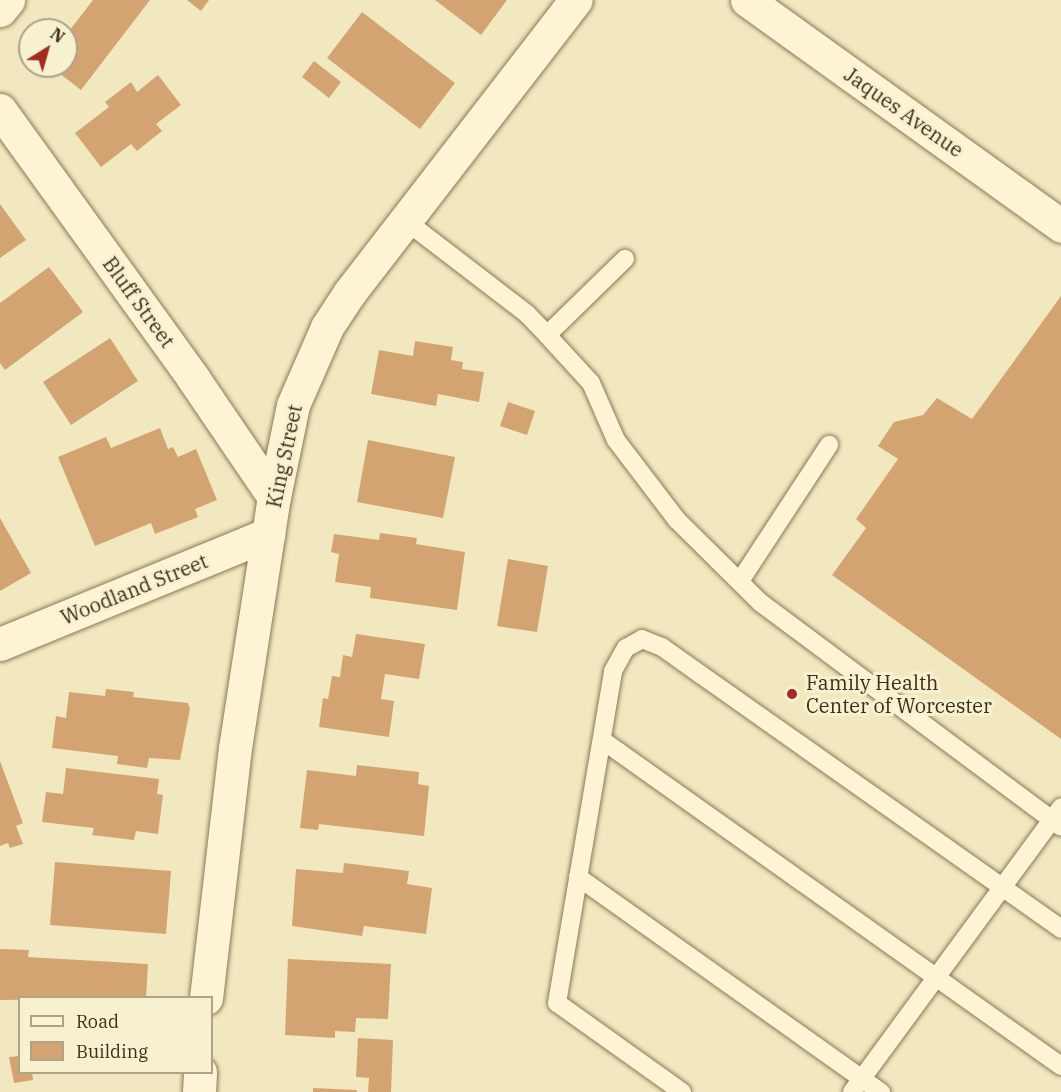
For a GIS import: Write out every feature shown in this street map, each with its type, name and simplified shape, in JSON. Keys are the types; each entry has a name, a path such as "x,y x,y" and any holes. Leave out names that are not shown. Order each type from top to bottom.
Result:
{"street":[{"path":"0,10 8,0"},
{"name":"King Street","path":"206,996 232,768 274,497 293,405 327,327 576,0"},
{"name":"Jaques Avenue","path":"747,0 1061,226"},
{"name":"Bluff Street","path":"0,110 193,378 274,497"},
{"name":"Woodland Street","path":"0,644 268,534"},
{"path":"199,1092 200,1074"}],"lane":[{"path":"406,221 547,334 591,383 616,440 678,520 761,603 1058,818 1003,887 857,1085"},
{"path":"547,334 625,260"},
{"path":"740,580 829,445"},
{"path":"682,1092 557,1003 613,671 626,648 642,639 662,647 1061,929"},
{"path":"602,740 1061,1066"},
{"path":"578,878 857,1085 880,1092"}],"building":[{"path":"93,0 150,0 81,90 66,78 78,78 78,19"},
{"path":"187,0 209,0 201,11"},
{"path":"435,0 507,0 481,35"},
{"path":"362,12 455,83 420,129 327,58"},
{"path":"314,61 341,82 329,98 302,77"},
{"path":"158,75 181,105 156,124 162,131 137,151 131,144 101,167 75,133 109,107 105,102 131,82 137,92"},
{"path":"0,204 26,240 0,258"},
{"path":"49,267 83,312 5,370 0,363 0,303"},
{"name":"Family Health Center of Worcester","path":"1061,296 1061,739 832,575 866,528 856,519 898,459 878,446 894,422 923,415 937,398 972,419"},
{"path":"110,338 138,381 71,425 43,382"},
{"path":"415,341 453,347 451,360 463,362 462,369 484,372 479,402 438,394 436,406 371,394 379,350 413,356"},
{"path":"508,402 535,411 527,435 500,426"},
{"path":"160,428 168,449 173,447 178,457 196,449 217,500 195,509 198,517 155,534 151,523 95,546 58,457 106,437 111,448"},
{"path":"368,440 455,457 443,518 357,502"},
{"path":"0,518 31,573 0,591"},
{"path":"380,533 417,538 416,544 465,552 457,610 370,598 371,587 335,582 339,554 331,552 334,534 379,540"},
{"path":"508,559 548,566 537,632 497,626"},
{"path":"356,634 425,644 419,679 385,674 381,699 394,701 389,737 319,727 323,698 328,699 332,676 340,677 343,655 352,657"},
{"path":"106,689 134,692 133,697 188,703 190,709 180,760 149,758 147,768 117,764 118,756 52,748 56,716 66,718 69,692 105,696"},
{"path":"0,761 23,823 16,826 23,844 10,848 8,843 0,846"},
{"path":"357,765 419,772 418,784 429,786 424,836 319,824 318,830 300,828 307,770 356,776"},
{"path":"66,768 159,779 157,794 163,795 158,834 136,831 134,840 92,835 94,828 42,822 46,792 63,794"},
{"path":"55,862 171,871 166,934 50,925"},
{"path":"344,863 409,871 407,884 432,888 426,934 364,926 362,936 292,926 296,869 343,873"},
{"path":"0,949 29,950 28,957 148,964 146,996 18,996 18,1000 0,1000"},
{"path":"288,959 391,964 388,1019 356,1018 355,1032 335,1031 335,1038 285,1035"},
{"path":"358,1038 393,1040 391,1092 368,1092 369,1078 356,1077"},
{"path":"18,1056 18,1074 32,1074 33,1080 14,1083 9,1057"},
{"path":"313,1088 357,1090 357,1092 313,1092"}],"place":[{"name":"Family Health Center of Worcester","path":"792,694"}]}
